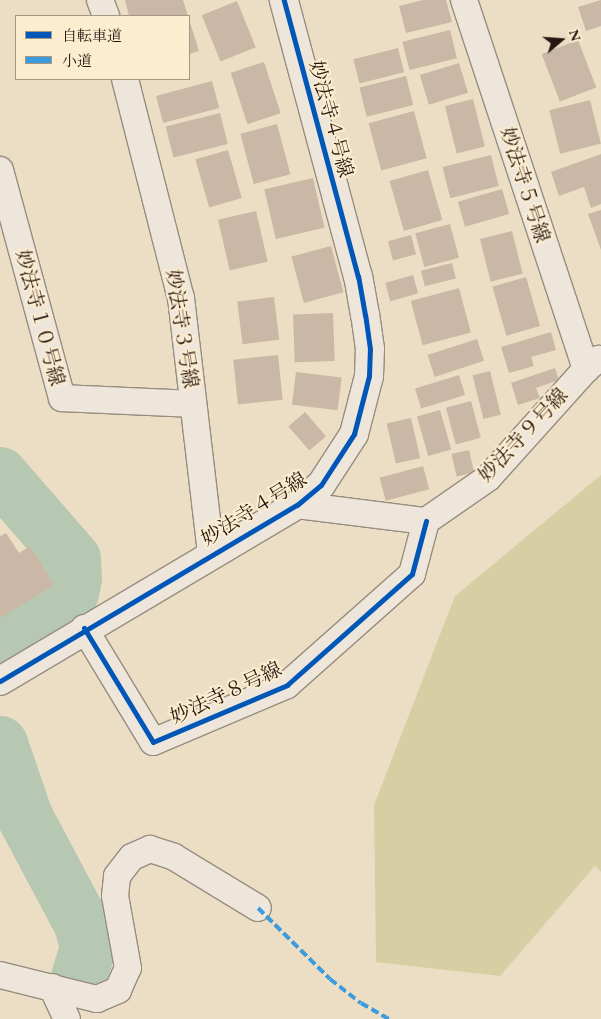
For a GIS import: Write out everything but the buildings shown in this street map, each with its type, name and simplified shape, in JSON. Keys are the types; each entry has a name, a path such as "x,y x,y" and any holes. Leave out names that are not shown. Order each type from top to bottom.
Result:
{"street":[{"path":"100,0 106,15"},
{"name":"妙法寺４号線","path":"0,681 84,628 296,505 321,485 354,434 364,402 370,349 358,277 284,0"},
{"name":"妙法寺５号線","path":"464,0 593,363"},
{"name":"妙法寺３号線","path":"125,80 181,298 211,554"},
{"name":"妙法寺１０号線","path":"0,170 62,398 193,404"},
{"name":"妙法寺９号線","path":"426,520 488,478 593,363"},
{"path":"296,505 426,520"},
{"name":"妙法寺８号線","path":"84,628 153,742 287,685 412,574 426,520"},
{"path":"0,975 97,999 118,990 128,968 115,896 117,876 132,857 150,849 174,857 258,908"},
{"path":"52,988 67,1019"}],"shaded area":[{"path":"601,475 601,872 595,866 500,976 376,962 374,805 455,596"}],"waterway":[{"path":"0,475 73,559 74,578 71,593 61,603 0,638"},
{"path":"0,744 25,817 82,924 88,948 78,981"}],"marked path":[{"path":"258,908 330,979 361,1003 389,1019"}],"cycle path":[{"path":"0,681 297,505 321,485 354,434 369,376 370,349 365,315 358,277 284,0"},
{"path":"84,628 153,742 287,685 412,574 426,521"}]}
